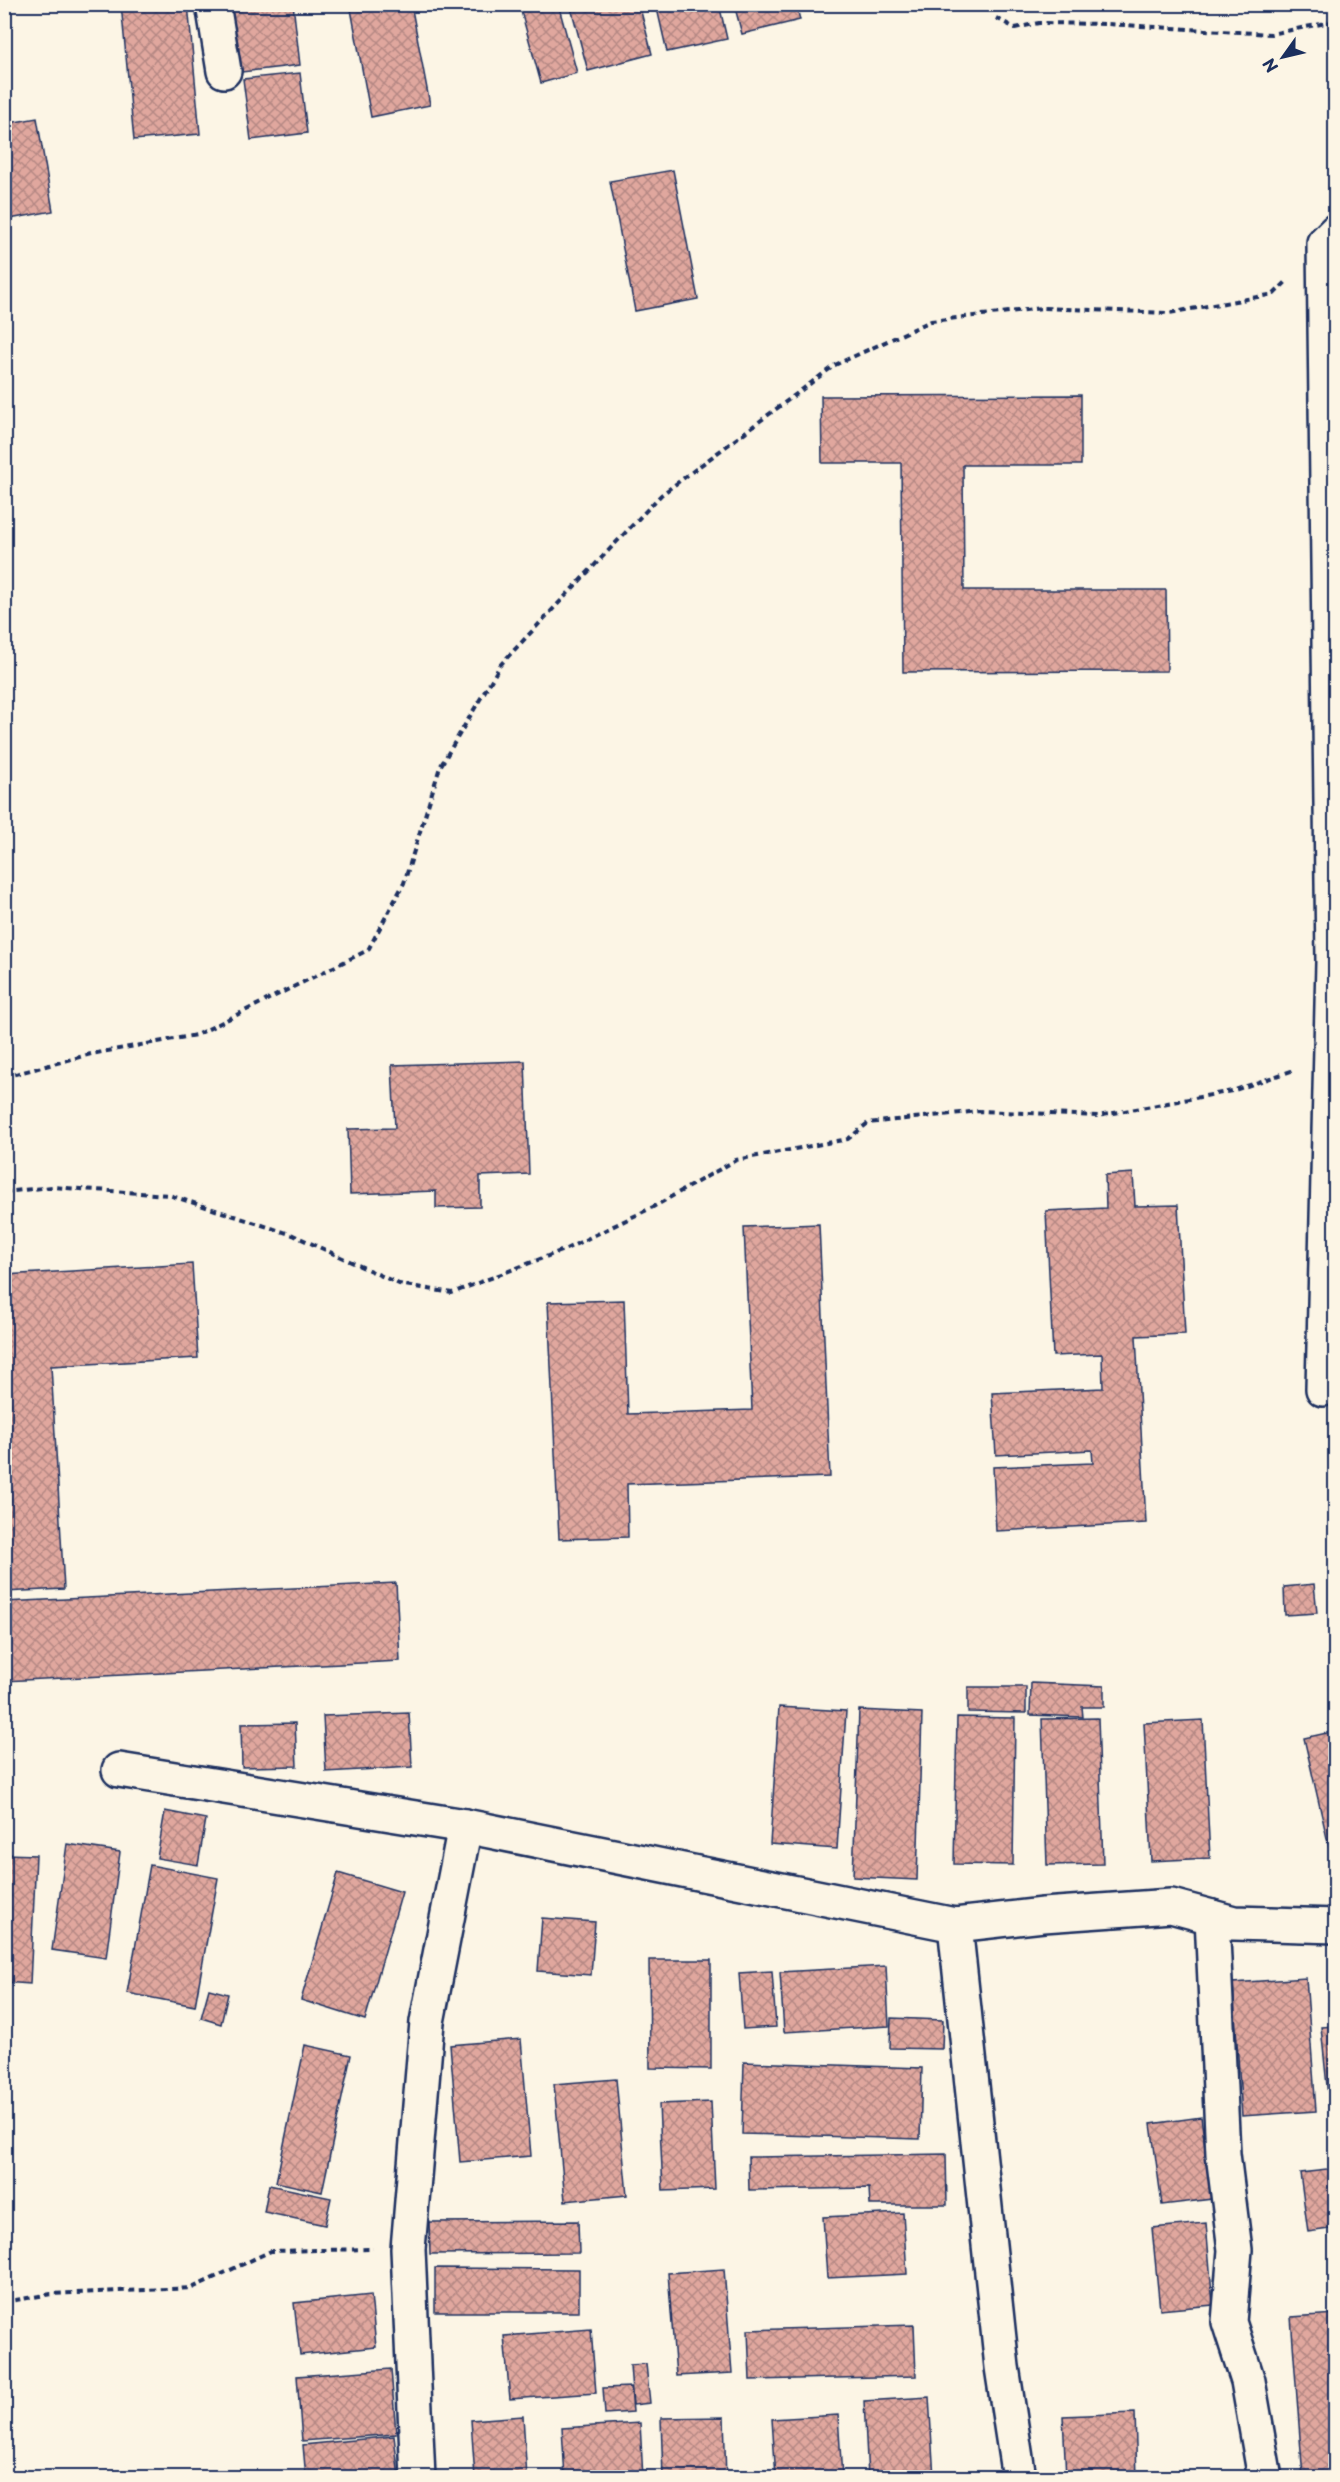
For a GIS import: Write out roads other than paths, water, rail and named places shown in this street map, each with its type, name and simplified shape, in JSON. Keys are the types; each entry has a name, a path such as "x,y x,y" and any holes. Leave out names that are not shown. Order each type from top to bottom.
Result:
{"street":[{"path":"213,4 224,71"},
{"path":"1323,1389 1333,962 1330,237"},
{"path":"119,1770 465,1826 955,1925 1043,1915 1171,1906 1234,1923 1335,1926"},
{"path":"418,2478 408,2249 427,2022 465,1826"},
{"path":"1212,1917 1223,2154 1235,2250 1229,2322 1248,2381 1265,2478"},
{"path":"955,1925 1002,2367 1019,2478"}]}
